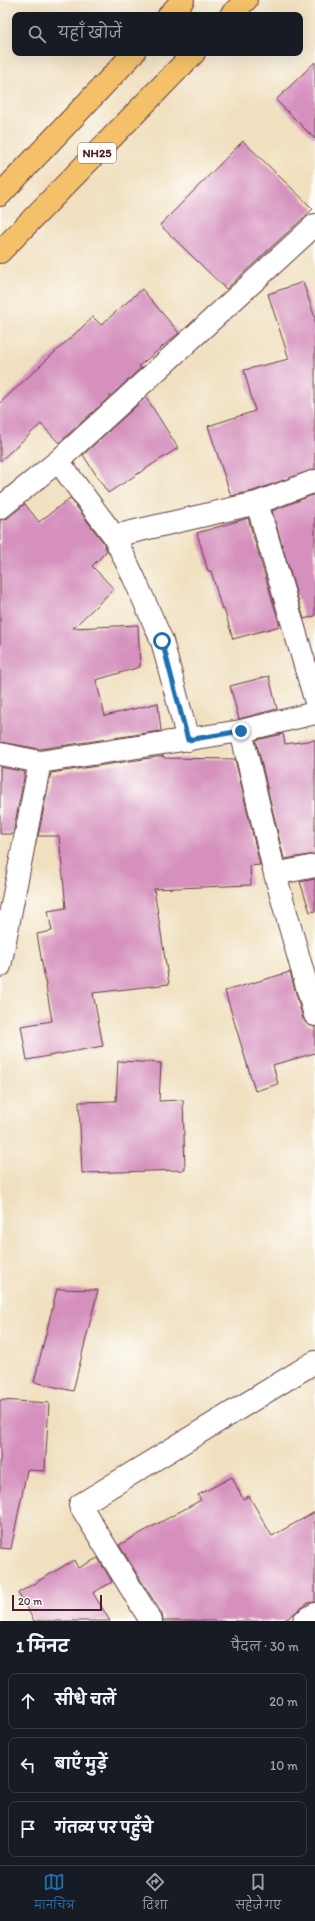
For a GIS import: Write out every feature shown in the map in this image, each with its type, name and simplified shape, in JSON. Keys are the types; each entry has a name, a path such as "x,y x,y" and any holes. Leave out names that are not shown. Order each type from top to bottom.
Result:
{"main road":[{"path":"172,12 183,0"},
{"path":"234,12 246,0"},
{"path":"0,195 131,56"},
{"name":"NH25","path":"0,252 191,56"}],"street":[{"path":"0,508 58,462 315,225"},
{"path":"58,462 114,536 162,641 188,740"},
{"path":"114,536 257,503 315,480"},
{"path":"257,503 315,699"},
{"path":"0,754 40,762 241,731 315,713"},
{"path":"241,731 275,874 315,1015"},
{"path":"0,966 40,762"},
{"path":"275,874 315,866"},
{"path":"151,1621 80,1506 315,1362"},
{"path":"304,1621 315,1614"}],"building":[{"path":"315,62 315,139 276,100"},
{"path":"243,141 313,209 226,289 160,225"},
{"path":"303,282 315,318 315,469 253,491 231,496 208,426 255,411 244,370 289,359 268,294"},
{"path":"142,289 179,333 139,366 141,368 59,443 41,424 0,461 0,403 93,317 101,325"},
{"path":"146,397 178,448 108,493 83,455"},
{"path":"315,494 315,616 304,619 272,511"},
{"path":"70,498 103,542 107,551 92,566 114,589 73,628 138,625 140,667 96,680 105,716 158,703 161,731 40,749 0,742 0,520 8,518 25,504 39,522"},
{"path":"248,518 280,626 233,639 224,609 222,610 211,571 208,571 197,533"},
{"path":"269,676 277,709 239,719 230,686"},
{"path":"283,734 285,744 315,740 315,854 284,859 256,740"},
{"path":"164,756 164,758 235,759 260,865 250,866 251,885 154,889 169,984 93,993 103,1046 27,1060 21,1026 52,1021 37,934 52,931 48,911 66,908 59,836 38,836 51,773"},
{"path":"0,767 25,772 13,834 0,834"},
{"path":"315,879 315,911 310,912 300,882"},
{"path":"290,972 303,1019 307,1024 315,1027 315,1053 273,1065 278,1084 255,1091 225,991"},
{"path":"118,1061 161,1063 159,1101 183,1100 185,1170 82,1173 79,1102 116,1101"},
{"path":"57,1289 98,1290 73,1391 34,1382"},
{"path":"0,1400 49,1403 45,1471 27,1470 11,1549 0,1548"},
{"path":"232,1477 243,1499 249,1496 272,1536 315,1512 315,1602 308,1603 284,1621 163,1621 162,1614 119,1545 201,1500 198,1495"},
{"path":"98,1558 112,1582 93,1593 110,1621 34,1621 18,1593 74,1560 78,1568"}],"route":[{"path":"162,641 188,740 241,731"}]}
